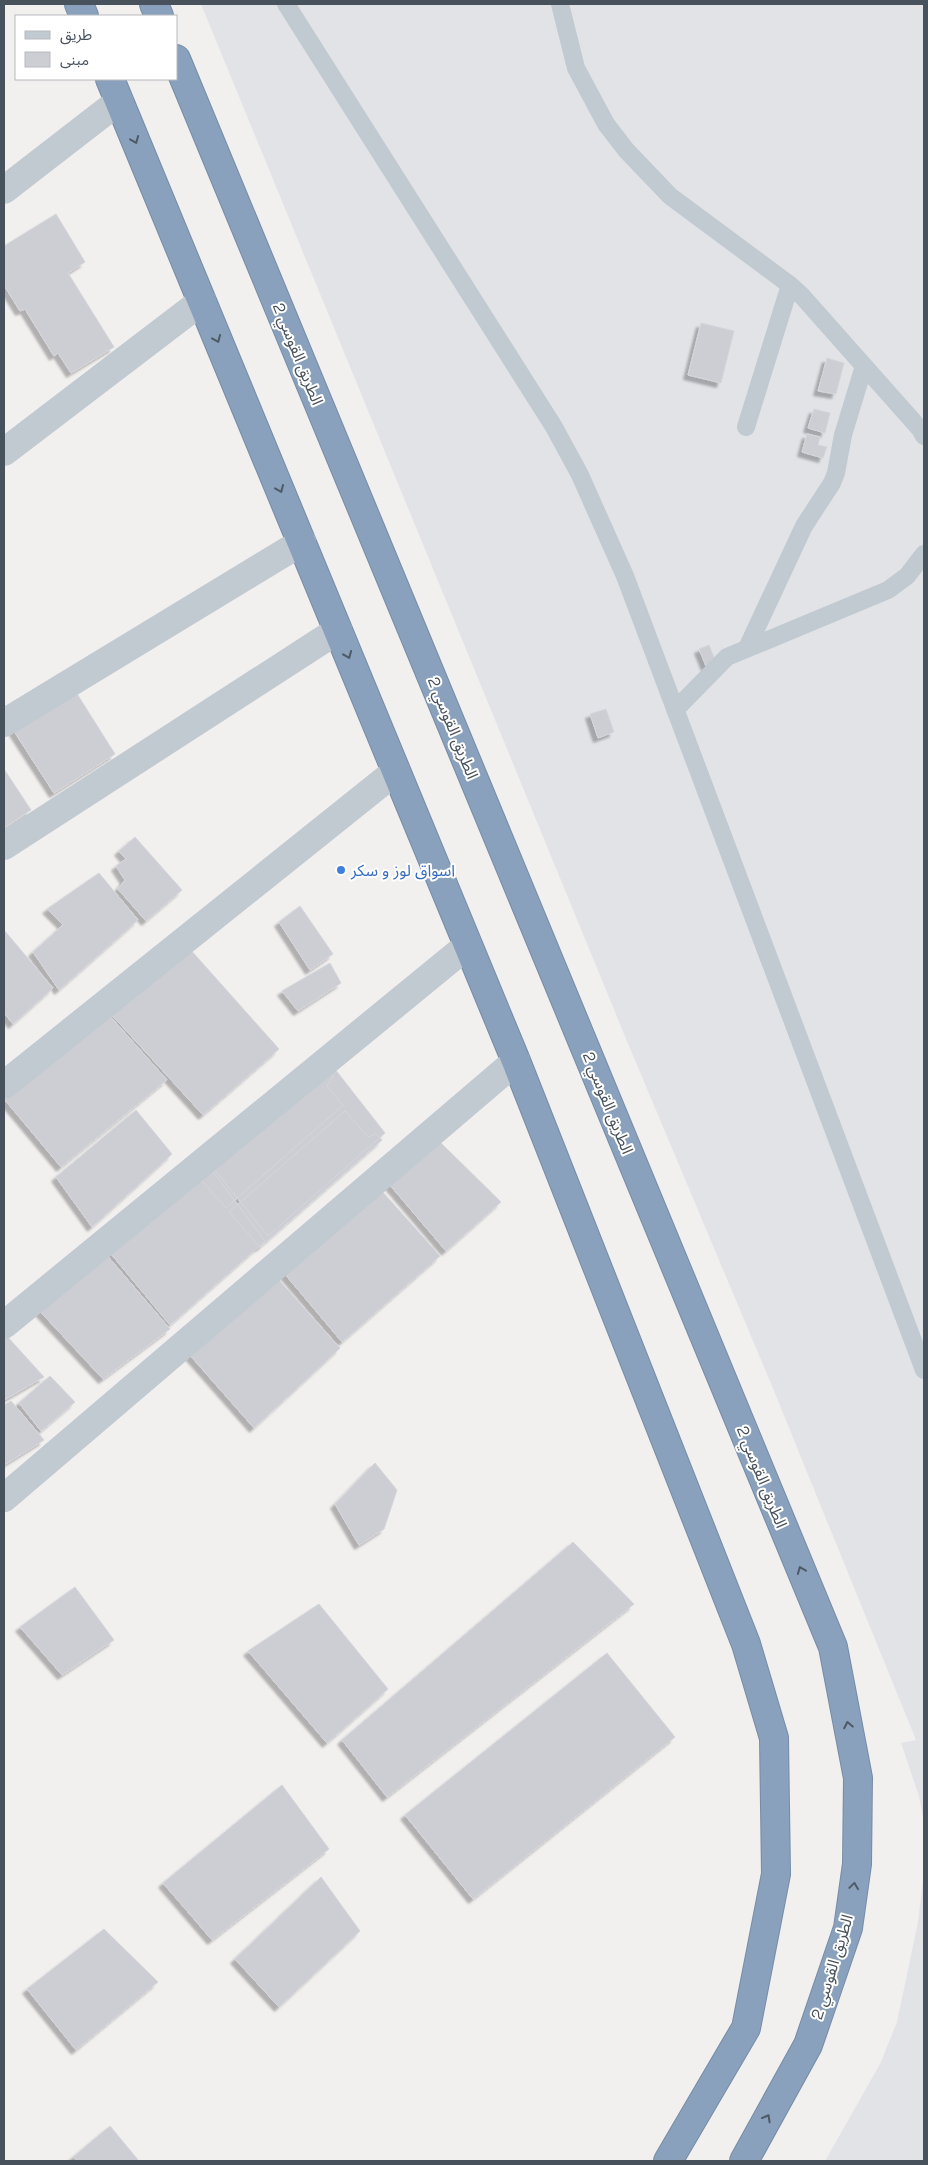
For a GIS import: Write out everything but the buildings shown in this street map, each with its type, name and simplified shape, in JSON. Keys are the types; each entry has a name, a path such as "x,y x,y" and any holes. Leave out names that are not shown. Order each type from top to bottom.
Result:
{"highway":[{"name":"الطريق القوسي 2","path":"178,64 833,1647 858,1778 857,1864 848,1928 808,2045 744,2161"},
{"path":"114,90 516,1061 746,1644 774,1738 776,1874 746,2028 668,2161"}],"street":[{"path":"4,190 114,90"},
{"path":"4,452 202,301"},
{"path":"4,723 302,542"},
{"path":"4,846 338,630"},
{"path":"4,1085 396,771"},
{"path":"4,1325 468,944"},
{"path":"4,1498 516,1061"}],"lane":[{"path":"287,4 554,427 603,525 625,576 924,1370"},
{"path":"560,4 576,68 606,124 626,150 670,196 790,285 814,308 924,436"},
{"path":"746,427 790,285"},
{"path":"747,648 804,526 832,483 836,473 843,435 864,366"},
{"path":"675,710 727,657 888,590 907,576 924,554"}],"shaded area":[{"path":"201,4 924,4 924,1823 919,1796 901,1743 916,1740 772,1386 629,1046"},
{"path":"924,1873 924,2161 825,2161 880,2064 897,2022 918,1922"}],"place":[{"name":"اسواق لوز و سكر","path":"341,870"}]}
